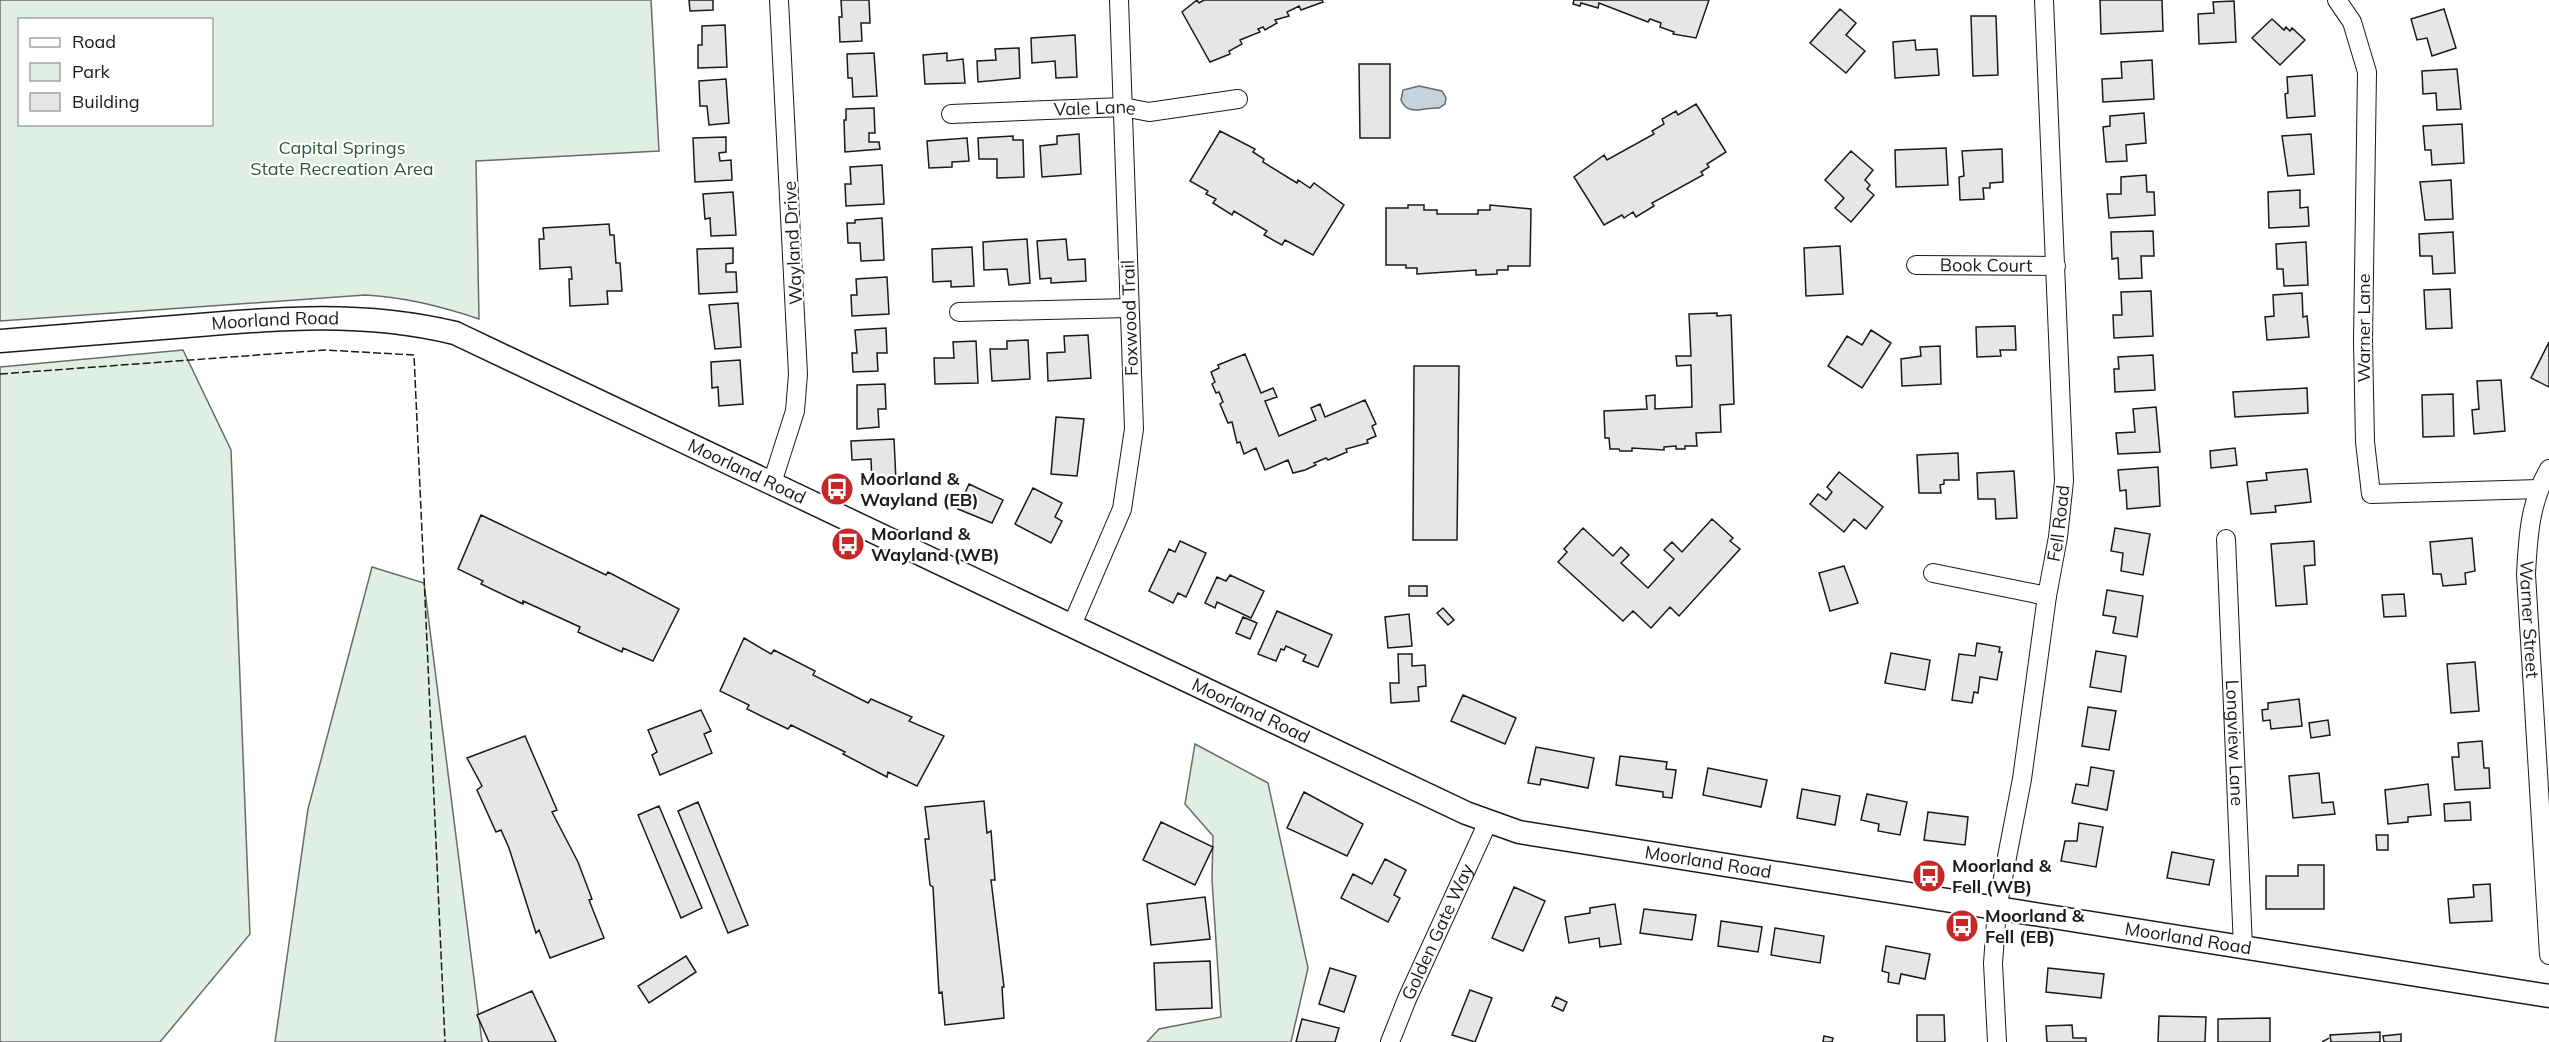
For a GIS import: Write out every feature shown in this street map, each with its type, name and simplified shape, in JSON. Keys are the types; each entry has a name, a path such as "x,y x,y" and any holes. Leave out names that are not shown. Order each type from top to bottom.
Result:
{"street":[{"name":"Wayland Drive","path":"772,483 795,411 798,374 779,0"},
{"name":"Foxwood Trail","path":"1072,625 1122,509 1127,489 1134,429 1119,0"},
{"name":"Fell Road","path":"1996,1042 1993,963 1998,909 2022,779 2047,596 2058,537 2064,481 2044,0"},
{"name":"Warner Lane","path":"2337,0 2352,22 2367,72 2363,341 2365,442 2371,494 2539,489"},
{"name":"Vale Lane","path":"951,114 1122,107 1149,112 1238,99"},
{"name":"Book Court","path":"1916,265 2056,266"},
{"path":"958,312 1129,309"},
{"name":"Moorland Road","path":"0,342 247,321 354,317 414,323 455,333 1488,822 1519,832 2549,996"},
{"name":"Warner Street","path":"2549,469 2539,489 2528,523 2526,574 2549,955"},
{"name":"Longview Lane","path":"2226,538 2243,948"},
{"path":"1933,573 2047,596"},
{"name":"Golden Gate Way","path":"1390,1042 1407,999 1488,822"}],"green space":[{"name":"Capital Springs State Recreation Area","path":"0,0 651,0 659,151 476,161 479,319 423,303 365,295 0,321"},
{"path":"183,350 231,450 250,934 160,1042 0,1042 0,367"},
{"path":"372,567 424,583 482,1042 275,1042 308,809"},
{"path":"1195,744 1268,783 1308,968 1291,1042 1147,1042 1159,1029 1221,1017 1212,880 1213,836 1185,804"}],"shaded area":[{"path":"1419,86 1442,91 1446,98 1445,104 1439,108 1412,110 1408,108 1401,100 1403,90"}],"building":[{"path":"689,0 713,0 713,10 690,11"},
{"path":"841,0 869,0 870,23 861,23 862,41 840,42"},
{"path":"1197,0 1199,3 1204,0 1322,0 1323,2 1301,10 1299,6 1287,12 1289,16 1275,20 1277,23 1265,30 1263,27 1258,29 1260,32 1240,40 1242,44 1229,51 1230,54 1210,62 1182,12"},
{"path":"1574,0 1709,0 1696,38 1673,34 1674,32 1660,27 1661,23 1650,19 1648,22 1599,3 1598,8 1581,3 1580,6 1573,4"},
{"path":"2100,0 2162,0 2163,31 2101,34"},
{"path":"2234,1 2236,42 2199,44 2198,14 2214,13 2213,2"},
{"path":"1840,9 1856,23 1846,35 1865,51 1846,73 1810,43"},
{"path":"2444,9 2456,48 2432,56 2427,38 2417,40 2411,19"},
{"path":"1971,16 1996,16 1998,75 1973,76"},
{"path":"2272,19 2284,30 2286,27 2290,31 2292,28 2305,40 2280,65 2252,38"},
{"path":"725,25 727,67 698,68 698,45 702,45 702,26"},
{"path":"1075,35 1077,77 1056,78 1055,61 1032,63 1031,38"},
{"path":"1915,40 1916,50 1937,49 1939,75 1895,78 1893,42"},
{"path":"1019,48 1020,78 978,82 977,61 996,60 995,49"},
{"path":"874,53 877,96 853,97 852,78 848,78 847,54"},
{"path":"947,53 947,61 963,59 965,83 925,84 923,55"},
{"path":"2152,60 2154,99 2103,102 2102,79 2122,78 2121,62"},
{"path":"1359,64 1390,64 1390,138 1360,138"},
{"path":"2457,69 2461,109 2437,110 2436,93 2423,94 2422,71"},
{"path":"2312,75 2315,116 2287,118 2285,94 2288,93 2287,77"},
{"path":"726,79 729,123 709,125 707,106 700,106 699,81"},
{"path":"1696,104 1726,152 1707,164 1709,167 1701,172 1703,175 1652,203 1654,206 1636,217 1633,212 1604,225 1574,177 1604,155 1607,160 1654,134 1652,131 1664,124 1662,119 1676,111 1678,115"},
{"path":"874,108 875,133 869,133 869,142 879,142 880,149 845,152 846,109"},
{"path":"2144,113 2146,143 2126,145 2127,161 2106,162 2103,127 2110,126 2110,116"},
{"path":"2462,124 2464,163 2432,165 2431,150 2425,150 2423,126"},
{"path":"1220,131 1255,149 1253,152 1264,159 1263,162 1297,183 1298,180 1310,188 1314,183 1344,205 1313,255 1285,240 1282,245 1264,235 1267,231 1234,211 1232,215 1213,203 1216,199 1206,194 1208,191 1190,181"},
{"path":"1079,134 1081,174 1042,177 1040,146 1057,144 1057,136"},
{"path":"2311,134 2314,174 2288,176 2282,136"},
{"path":"1013,136 1013,140 1023,140 1024,177 997,178 997,159 979,159 978,138"},
{"path":"726,137 726,152 719,153 720,161 731,160 732,180 695,182 693,138"},
{"path":"967,138 969,161 952,162 952,167 929,168 927,141"},
{"path":"1946,148 1948,185 1896,187 1895,150"},
{"path":"2002,149 2003,182 1990,183 1990,188 1983,188 1984,199 1960,200 1959,177 1964,176 1962,151"},
{"path":"1851,151 1873,170 1865,180 1870,185 1867,189 1874,195 1851,222 1835,208 1844,198 1825,180"},
{"path":"882,165 884,204 846,206 845,184 851,184 850,167"},
{"path":"2146,175 2147,192 2154,192 2155,215 2109,218 2107,194 2121,194 2121,177"},
{"path":"2451,180 2453,219 2425,220 2420,182"},
{"path":"2300,190 2300,208 2308,207 2309,226 2269,228 2268,192"},
{"path":"733,192 736,235 711,236 710,218 705,219 703,194"},
{"path":"1408,205 1424,205 1424,210 1437,210 1437,214 1478,214 1478,210 1490,210 1490,205 1531,209 1530,266 1508,266 1508,270 1497,270 1497,274 1476,275 1476,270 1417,274 1417,268 1406,268 1406,265 1386,265 1386,208 1408,208"},
{"path":"882,218 884,260 861,261 860,243 848,243 847,223 855,223 855,220"},
{"path":"609,224 610,235 614,235 616,263 620,263 622,291 607,291 608,304 570,306 571,267 540,269 539,239 544,239 543,228"},
{"path":"2153,231 2154,256 2141,256 2142,278 2119,279 2118,258 2112,259 2111,232"},
{"path":"2453,232 2455,273 2433,274 2432,256 2420,256 2419,234"},
{"path":"1027,239 1030,283 1009,285 1007,269 984,270 983,242"},
{"path":"1066,239 1068,260 1085,259 1086,281 1051,283 1051,278 1040,279 1037,241"},
{"path":"2306,242 2308,285 2284,286 2283,269 2277,269 2276,244"},
{"path":"1840,246 1843,294 1806,296 1804,248"},
{"path":"972,247 974,286 951,287 951,281 933,282 932,249"},
{"path":"733,248 733,263 726,264 726,272 736,272 737,292 699,294 697,249"},
{"path":"887,277 889,314 852,316 851,295 857,295 856,279"},
{"path":"2450,289 2452,328 2426,329 2424,290"},
{"path":"2151,291 2153,336 2114,338 2113,315 2122,315 2121,292"},
{"path":"2302,293 2303,317 2307,316 2309,337 2267,340 2265,317 2274,316 2273,295"},
{"path":"738,303 741,347 715,349 709,305"},
{"path":"1717,313 1717,316 1731,315 1734,404 1720,405 1721,432 1696,433 1697,446 1685,446 1685,449 1676,449 1676,446 1664,447 1664,450 1632,448 1632,451 1620,451 1610,449 1609,438 1605,438 1604,411 1647,409 1646,396 1655,395 1655,409 1692,407 1691,365 1677,366 1676,356 1691,356 1689,314"},
{"path":"2015,326 2016,350 2000,350 2001,356 1977,357 1976,327"},
{"path":"886,328 887,353 877,353 878,371 853,372 852,353 857,353 855,330"},
{"path":"1871,330 1891,343 1862,388 1828,366 1847,336 1862,345"},
{"path":"1088,335 1091,378 1048,381 1047,353 1065,352 1064,336"},
{"path":"1028,340 1030,379 992,381 990,349 1007,349 1007,341"},
{"path":"976,341 978,383 935,384 934,358 954,358 953,342"},
{"path":"2549,342 2549,387 2531,378"},
{"path":"1940,346 1941,384 1902,386 1901,359 1921,356 1920,347"},
{"path":"1245,354 1261,393 1273,388 1277,397 1265,401 1279,436 1316,420 1311,408 1320,404 1325,417 1365,400 1376,424 1372,426 1376,436 1367,440 1368,443 1346,449 1347,452 1314,463 1316,465 1305,470 1293,473 1288,460 1265,470 1256,448 1244,454 1240,442 1237,443 1232,422 1228,423 1220,404 1223,402 1219,392 1216,393 1212,384 1215,382 1211,372 1219,368 1218,365"},
{"path":"2153,355 2155,390 2115,392 2114,369 2119,369 2118,357"},
{"path":"740,360 743,404 719,406 718,387 712,388 711,362"},
{"path":"1414,366 1459,366 1457,540 1413,540"},
{"path":"2501,380 2505,431 2474,434 2472,410 2479,409 2477,381"},
{"path":"885,384 886,409 878,409 879,427 857,429 857,385"},
{"path":"2307,388 2308,413 2235,417 2233,392"},
{"path":"2453,394 2454,436 2423,437 2422,395"},
{"path":"2156,407 2160,452 2118,454 2116,433 2135,432 2133,409"},
{"path":"1056,417 1084,419 1077,476 1051,474"},
{"path":"894,439 896,481 872,482 871,459 852,460 851,441"},
{"path":"2235,448 2237,465 2211,468 2210,451"},
{"path":"1958,453 1959,480 1944,480 1944,484 1940,485 1941,493 1919,493 1917,455"},
{"path":"2158,467 2160,506 2127,509 2126,490 2120,491 2118,470"},
{"path":"2307,469 2311,502 2275,506 2276,512 2251,514 2247,482 2267,480 2266,473"},
{"path":"2014,471 2017,518 1996,519 1995,499 1978,499 1977,473"},
{"path":"1839,472 1883,507 1866,529 1854,519 1844,532 1810,504 1818,494 1826,500 1832,492 1827,487"},
{"path":"969,484 1003,500 992,523 958,509"},
{"path":"1033,488 1062,503 1055,517 1062,521 1051,543 1015,524"},
{"path":"481,515 606,575 608,572 679,609 653,661 623,648 622,652 578,632 580,627 523,601 523,604 481,584 483,581 458,569"},
{"path":"1712,519 1733,538 1730,541 1740,549 1679,616 1670,607 1651,628 1633,611 1623,621 1558,562 1567,552 1564,549 1583,528 1613,556 1621,547 1629,555 1621,563 1648,588 1674,559 1664,550 1672,542 1682,552"},
{"path":"2115,528 2150,534 2143,575 2121,571 2123,553 2111,551"},
{"path":"2472,538 2475,571 2465,573 2466,584 2443,586 2441,574 2433,574 2430,542"},
{"path":"1180,541 1206,553 1186,597 1178,593 1173,603 1149,591 1169,549 1175,552"},
{"path":"2314,541 2315,565 2304,566 2307,604 2276,606 2271,544"},
{"path":"1844,566 1858,603 1830,611 1819,573"},
{"path":"1230,575 1264,591 1251,618 1217,602 1215,608 1205,603 1217,577 1226,581"},
{"path":"1409,586 1427,586 1427,596 1409,596"},
{"path":"2107,590 2143,596 2137,637 2113,633 2116,617 2103,615"},
{"path":"2404,594 2406,616 2384,617 2382,595"},
{"path":"1443,608 1454,620 1448,625 1437,613"},
{"path":"1277,611 1332,635 1318,667 1303,661 1306,655 1286,646 1284,650 1281,649 1276,661 1258,654"},
{"path":"1409,614 1412,646 1388,648 1385,617"},
{"path":"1243,617 1257,623 1250,639 1236,633"},
{"path":"744,638 771,654 774,650 815,671 813,675 868,703 871,699 912,717 909,721 944,736 917,786 888,772 887,777 843,754 845,752 791,725 788,729 747,709 749,705 720,691"},
{"path":"1977,643 2000,647 1999,652 2002,652 1997,680 1980,677 1978,693 1974,692 1972,703 1952,700 1959,654 1975,656"},
{"path":"2096,651 2126,656 2121,692 2090,687"},
{"path":"1891,653 1930,660 1925,690 1885,683"},
{"path":"1398,654 1412,654 1412,666 1425,665 1426,686 1418,687 1419,701 1391,703 1390,683 1399,683"},
{"path":"2475,662 2479,711 2451,713 2447,664"},
{"path":"1463,695 1516,718 1505,744 1451,721"},
{"path":"2299,699 2302,726 2271,729 2270,720 2263,721 2262,710 2268,709 2268,703"},
{"path":"2088,707 2116,711 2109,750 2082,746"},
{"path":"701,710 711,731 704,734 712,753 660,775 652,755 657,752 648,730"},
{"path":"2328,720 2330,735 2311,738 2309,723"},
{"path":"525,736 557,810 552,812 578,862 592,899 589,900 604,938 550,958 539,930 536,933 509,848 501,830 496,832 477,790 482,786 467,758"},
{"path":"2482,741 2484,768 2489,768 2490,788 2455,790 2452,757 2459,757 2458,743"},
{"path":"1536,747 1594,758 1588,788 1541,779 1540,785 1528,783"},
{"path":"1620,756 1667,762 1666,769 1676,770 1672,798 1663,797 1663,792 1616,785"},
{"path":"2091,767 2114,771 2107,810 2072,803 2076,784 2088,786"},
{"path":"1708,768 1767,780 1761,807 1703,795"},
{"path":"2319,773 2322,803 2333,802 2335,814 2293,818 2289,776"},
{"path":"2428,784 2431,815 2408,817 2408,822 2388,824 2385,790"},
{"path":"1802,789 1840,796 1835,825 1797,818"},
{"path":"1304,792 1363,824 1347,856 1287,828"},
{"path":"1867,794 1907,802 1900,835 1878,831 1879,824 1861,820"},
{"path":"984,801 987,833 991,831 995,880 991,880 1004,987 1002,987 1004,1018 945,1025 942,992 939,993 933,887 930,885 925,839 929,839 925,807"},
{"path":"698,802 748,925 728,933 678,811"},
{"path":"2470,802 2471,820 2445,821 2444,804"},
{"path":"659,806 702,908 681,918 638,815"},
{"path":"1928,812 1968,817 1965,845 1924,840"},
{"path":"1161,822 1213,847 1195,885 1143,860"},
{"path":"2079,823 2103,827 2096,867 2061,861 2065,841 2077,841"},
{"path":"2376,835 2388,835 2388,850 2377,850"},
{"path":"2172,852 2214,860 2209,885 2167,878"},
{"path":"1385,859 1406,870 1394,895 1400,898 1388,922 1341,898 1353,874 1372,884"},
{"path":"2298,865 2324,865 2324,909 2266,909 2266,876 2298,876"},
{"path":"2490,884 2492,921 2450,923 2448,899 2474,897 2473,885"},
{"path":"1514,887 1545,901 1523,951 1492,938"},
{"path":"1205,897 1210,939 1151,945 1147,904"},
{"path":"1615,904 1621,944 1600,947 1599,938 1569,943 1565,917 1590,913 1590,908"},
{"path":"1644,909 1696,915 1692,940 1640,933"},
{"path":"1721,921 1762,927 1758,952 1718,946"},
{"path":"1775,928 1824,936 1820,963 1771,955"},
{"path":"1886,946 1930,954 1925,979 1901,974 1899,984 1888,982 1889,973 1882,971"},
{"path":"686,956 696,972 649,1003 638,986"},
{"path":"1210,961 1212,1008 1156,1010 1154,963"},
{"path":"1330,968 1356,976 1344,1012 1319,1004"},
{"path":"2048,968 2104,974 2101,998 2046,992"},
{"path":"1470,990 1492,998 1475,1042 1452,1035"},
{"path":"532,991 556,1042 489,1042 477,1015"},
{"path":"1556,997 1567,1002 1563,1011 1552,1006"},
{"path":"1917,1015 1944,1015 1945,1042 1917,1042"},
{"path":"2159,1016 2206,1017 2205,1042 2158,1042"},
{"path":"2270,1018 2270,1042 2218,1042 2218,1019"},
{"path":"1302,1019 1339,1028 1335,1042 1296,1042"},
{"path":"2072,1025 2073,1038 2086,1038 2086,1042 2047,1042 2046,1026"},
{"path":"2380,1032 2380,1042 2331,1042 2330,1035"},
{"path":"2401,1034 2401,1042 2384,1042 2383,1036"},
{"path":"1824,1036 1833,1038 1832,1042 1823,1042"}],"fence":[{"path":"0,374 326,350 414,355 445,1042"},
{"path":"2322,1042 2331,1037"}],"place":[{"name":"Moorland & Wayland (EB)","path":"837,489"},
{"name":"Moorland & Wayland (WB)","path":"848,544"},
{"name":"Moorland & Fell (WB)","path":"1929,876"},
{"name":"Moorland & Fell (EB)","path":"1962,926"}]}
